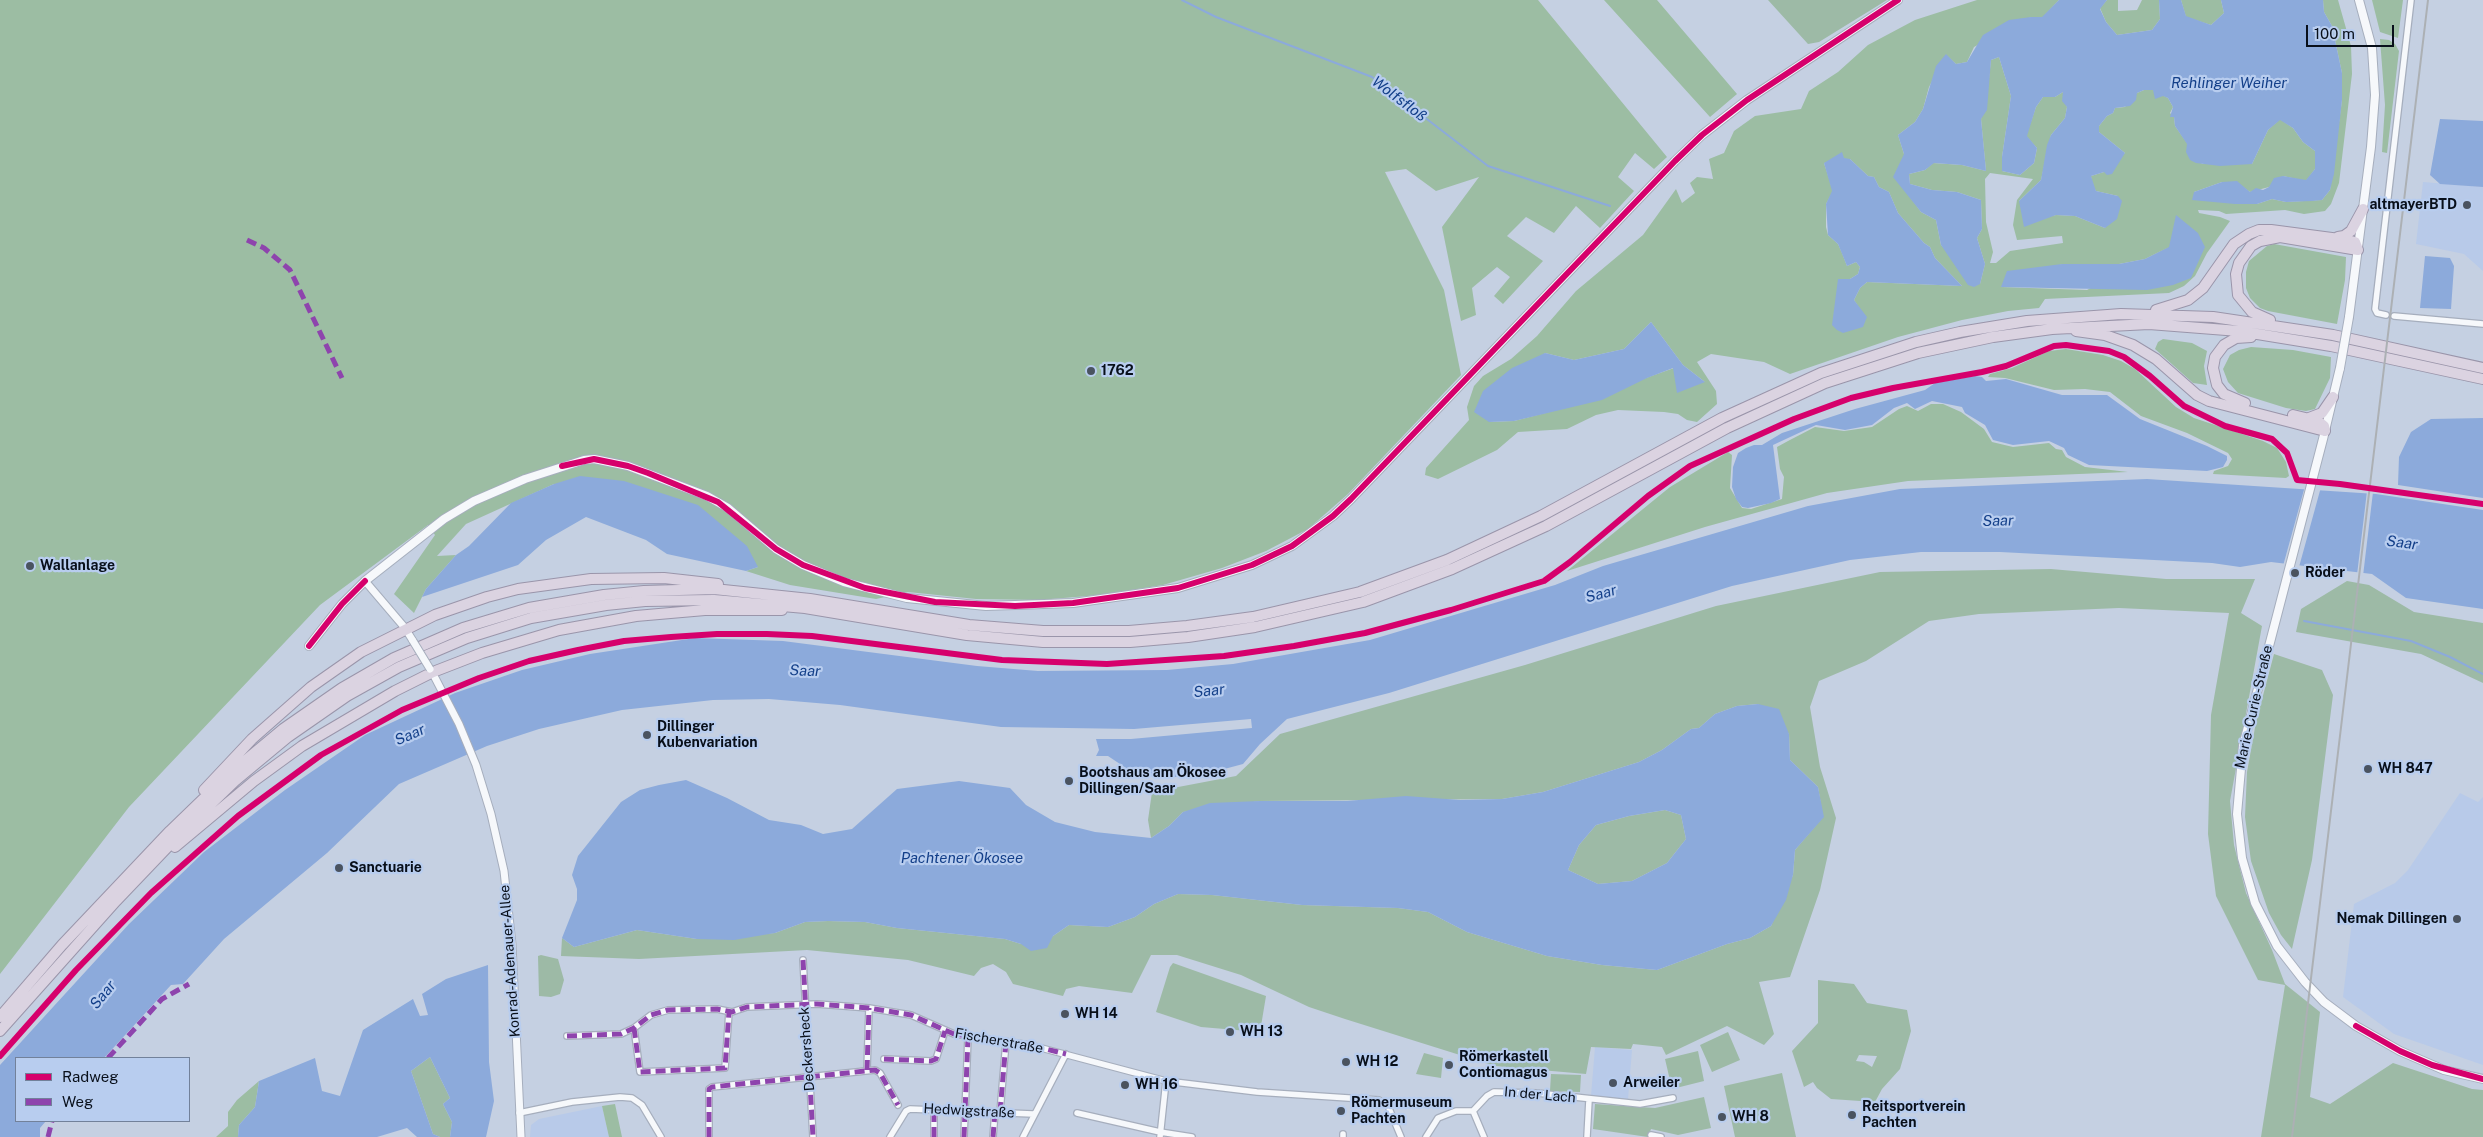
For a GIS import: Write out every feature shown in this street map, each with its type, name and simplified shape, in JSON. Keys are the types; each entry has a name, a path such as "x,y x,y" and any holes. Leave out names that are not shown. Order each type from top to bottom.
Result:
{"highway":[{"path":"2334,238 2344,236 2351,231 2363,209"},
{"path":"0,1031 64,957 148,866 235,781 288,736 370,682 399,667 466,638 531,618 645,601 714,600 805,608 976,636 1043,642 1130,642 1218,633 1292,620 1363,602 1450,565 1476,547 1550,511 1722,418 1776,392 1852,362 1916,342 1983,327 2050,318 2121,314 2167,308 2188,300 2203,288 2234,244 2249,234 2271,230 2334,238 2355,242 2358,250"},
{"path":"2282,326 2252,312 2238,294 2236,284 2237,268 2244,254 2251,246 2260,241 2280,237 2358,250"},
{"path":"2121,314 2213,317 2282,326 2483,368"},
{"path":"170,831 215,777 284,710 336,669 405,628 451,608 518,589 591,579 664,578 696,581 969,625 1043,631 1129,631 1217,623 1290,610 1480,558 1546,526 1726,428 1825,384 1878,364 1927,350 1993,337 2052,329 2149,324 2212,328 2275,336 2350,349 2483,379"},
{"path":"2052,329 2099,334 2119,339 2147,353 2192,391 2209,401 2325,431"},
{"path":"2275,336 2242,337 2227,342 2215,357 2213,368 2215,381 2224,394 2237,401 2321,422 2325,431"},
{"path":"2306,418 2322,413 2333,396"},
{"path":"0,1017 62,945 170,831 229,774 312,708 387,662 463,628 529,608 604,595 644,591 714,589 789,596"},
{"path":"148,866 180,843 254,781 302,746 359,711 433,673 518,641 606,621 697,611 805,608"}],"main road":[{"path":"308,646 342,604 364,581 431,528 474,502 552,469 594,459 628,466 707,496 728,508 776,549 804,565 851,584 907,598 986,606 1073,604 1178,588 1252,565 1298,542 1351,500 1674,161 1702,135 1748,99 1898,0"},
{"name":"Marie-Curie-Straße","path":"2359,0 2372,48 2375,78 2371,147 2349,317 2340,368 2325,431 2272,628 2243,746 2237,814 2238,837 2247,880 2265,924 2277,946 2304,982 2324,1002 2356,1026 2400,1051 2432,1065 2483,1079"}],"street":[{"path":"2386,315 2377,313 2375,309 2411,0"},
{"path":"2394,316 2483,324"},
{"name":"Konrad-Adenauer-Allee","path":"364,581 405,628 433,673 459,724 476,765 496,834 507,891 512,944 521,1137"},
{"name":"Deckersheck","path":"803,960 813,1137"},
{"name":"Fischerstraße","path":"567,1036 621,1034 659,1012 717,1009 729,1012 746,1007 804,1004 869,1008 911,1015 926,1020 945,1031 968,1037 1006,1042 1066,1054 1166,1081 1257,1092 1379,1100 1388,1106 1401,1137"},
{"path":"867,1070 869,1008"},
{"path":"634,1028 640,1072 725,1068 729,1012"},
{"path":"884,1058 931,1061 936,1059 945,1031"},
{"path":"964,1137 968,1037"},
{"path":"993,1137 998,1112 1006,1042"},
{"path":"1023,1137 1033,1114 1066,1054"},
{"path":"709,1137 708,1089 724,1086 875,1070 880,1073 898,1105"},
{"path":"1160,1135 1166,1081"},
{"name":"In der Lach","path":"1473,1111 1487,1096 1502,1091 1640,1104 1673,1098"},
{"path":"519,1113 556,1105 620,1097 632,1098 642,1105 661,1137"},
{"path":"1587,1137 1589,1100"},
{"name":"Hedwigstraße","path":"890,1137 910,1109 1033,1114"},
{"path":"934,1109 934,1137"},
{"path":"1426,1137 1438,1118 1443,1115 1473,1111 1484,1137"},
{"path":"1077,1113 1160,1135 1192,1137"},
{"path":"1651,1135 1659,1137"}],"shaded area":[{"path":"2423,182 2483,187 2483,271 2464,254 2416,244"},
{"path":"2460,793 2478,802 2483,797 2483,1065 2394,1034 2343,997 2354,904 2395,883 2408,870"},
{"path":"1595,1047 1632,1050 1628,1099 1591,1096"},
{"path":"602,1106 609,1137 530,1137 531,1125 539,1119"}],"green space":[{"path":"0,0 1538,0 1667,157 1654,169 1635,153 1618,177 1634,191 1600,228 1576,206 1554,233 1526,217 1507,236 1543,261 1503,304 1494,296 1510,277 1497,267 1472,288 1476,315 1461,321 1442,227 1479,177 1436,191 1406,169 1385,172 1444,290 1461,375 1348,494 1308,529 1266,551 1222,568 1163,585 1100,595 1039,600 976,599 908,592 876,599 790,585 746,571 758,567 554,484 466,524 437,556 456,555 426,589 414,613 394,594 435,535 428,525 320,605 129,807 0,974"},
{"path":"1604,0 1657,0 1737,94 1710,117"},
{"path":"1768,0 1887,0 1819,42 1808,44"},
{"path":"1977,0 2059,0 2042,18 2031,17 1974,47 1967,62 1956,64 1946,55 1929,87 1923,109 1915,122 1898,135 1904,154 1908,194 1921,212 1936,220 1941,245 1980,284 1985,264 1977,238 1982,229 1981,200 1957,192 1932,190 1910,184 1909,174 1925,170 1933,163 1962,165 1986,171 1981,119 1988,87 1991,60 1999,57 2011,96 2002,157 2002,171 2020,175 2034,163 2037,148 2026,136 2036,107 2043,97 2055,97 2063,92 2067,107 2065,118 2051,135 2041,180 2019,201 2047,217 2056,215 2075,216 2105,228 2118,196 2096,191 2092,185 2091,176 2104,172 2125,153 2099,132 2099,126 2107,116 2113,113 2115,108 2125,107 2137,93 2144,90 2153,90 2168,98 2173,107 2170,113 2174,117 2175,126 2202,164 2252,164 2268,130 2280,119 2293,128 2303,142 2315,151 2315,169 2306,181 2283,176 2269,187 2250,192 2240,185 2222,182 2194,192 2257,204 2272,199 2286,202 2322,200 2330,190 2342,100 2342,73 2332,26 2324,12 2323,0 2338,0 2351,46 2352,74 2339,183 2331,204 2325,211 2304,214 2285,210 2226,214 2219,211 2198,210 2199,213 2230,221 2207,253 2195,276 2184,286 2169,293 2045,299 2039,308 2008,311 1962,320 1898,337 1790,374 1764,362 1711,354 1697,362 1716,391 1717,404 1697,422 1687,420 1678,414 1618,410 1596,415 1567,429 1518,432 1497,450 1438,479 1425,475 1426,468 1469,420 1467,407 1474,386 1483,376 1511,359 1537,336 1576,291 1643,235 1676,189 1682,203 1695,193 1690,183 1697,177 1713,179 1709,159 1724,153 1734,131 1755,116 1801,109 1809,91 1838,72 1868,45 1915,20","holes":["1850,159 1868,176 1874,177 1879,187 1889,192 1898,213 1924,243 1930,247 1935,258 1962,286 1867,282 1860,288 1854,300 1860,309 1838,279 1850,279 1858,274 1860,267 1856,262 1847,266 1838,244 1828,235 1826,204 1833,191 1824,163","1990,173 2033,179 2017,200 2013,225 2017,240 2062,236 2063,243 2010,251 1996,263 1990,263 1993,252 1986,222 1985,179","2169,247 2087,290 2001,287 2062,264 2119,264 2145,259","1651,322 1683,365 1705,382 1674,368 1553,411 1514,421 1489,422 1545,353 1574,360 1624,349"]},
{"path":"2107,0 2118,0 2118,11 2137,10 2142,0 2159,0 2160,19 2152,30 2117,35 2106,22 2100,8"},
{"path":"2181,0 2221,0 2224,13 2211,25 2186,17"},
{"path":"2372,0 2403,0 2398,38 2380,32"},
{"path":"2380,39 2389,40 2395,44 2399,51 2387,153 2382,152 2385,105"},
{"path":"2274,244 2346,257 2345,280 2337,324 2268,311 2260,308 2250,298 2246,288 2246,272 2249,261 2267,246"},
{"path":"2163,339 2192,343 2207,351 2204,366 2207,385 2193,383 2155,349 2158,342"},
{"path":"2251,347 2293,350 2331,357 2330,378 2315,409 2306,411 2286,408 2238,393 2228,382 2223,369 2230,355"},
{"path":"2066,349 2103,355 2121,361 2135,369 2176,407 2194,418 2263,441 2277,448 2286,462 2289,476 2286,478 2213,474 2214,471 2228,466 2232,459 2228,453 2187,433 2141,416 2110,392 2085,389 2054,390 2005,378 1988,377 1990,374 2012,368 2049,351"},
{"path":"1931,404 1943,404 1961,412 1984,429 1992,442 2013,447 2049,443 2056,449 2062,450 2066,457 2085,467 2128,472 1908,481 1827,493 1705,527 1567,571 1670,487 1728,452 1732,455 1730,488 1742,508 1751,509 1782,499 1784,477 1780,469 1777,447 1815,427 1844,431 1872,427 1899,409 1907,406 1918,411"},
{"path":"2051,569 2166,579 2255,579 2241,613 2262,626 2230,801 2234,845 2246,893 2285,984 2320,1012 2310,1097 2330,1104 2393,1063 2472,1089 2483,1090 2483,1137 2261,1137 2285,985 2258,980 2216,896 2208,834 2211,715 2229,613 2119,608 1979,614 1929,621 1866,661 1819,681 1810,707 1820,767 1836,818 1820,890 1790,977 1759,982 1774,1034 1764,1045 1727,1026 1666,1055 1662,1047 1633,1044 1631,1049 1591,1047 1586,1074 1495,1066 1309,1007 1241,975 1177,955 1151,955 1132,993 1079,986 1066,989 1063,996 1013,984 1006,972 993,964 981,968 974,976 908,960 807,950 639,959 561,956 562,938 574,947 637,930 697,939 775,933 805,922 828,921 865,922 897,928 1005,939 1021,944 1053,936 1069,925 1108,927 1135,917 1154,904 1178,894 1212,895 1302,905 1398,908 1428,912 1467,932 1547,956 1602,965 1657,970 1727,944 1750,938 1771,926 1793,875 1795,850 1823,817 1818,787 1790,760 1789,734 1758,704 1737,706 1715,714 1699,728 1691,729 1662,750 1639,762 1543,792 1502,799 1260,801 1183,812 1169,826 1151,838 1148,820 1152,792 1236,776 1280,734 1525,665 1716,606 1880,572"},
{"path":"2347,581 2369,585 2414,612 2483,623 2483,683 2421,654 2296,632 2301,609"},
{"path":"2274,654 2322,670 2333,695 2312,860 2292,949 2281,935 2269,913 2251,861 2245,817 2247,772 2256,722"},
{"path":"1665,810 1681,815 1686,839 1667,863 1632,881 1598,884 1568,870 1579,845 1596,825 1629,816"},
{"path":"538,956 558,959 564,980 560,994 551,997 539,996"},
{"path":"1173,963 1266,996 1260,1032 1201,1027 1156,1012 1170,967"},
{"path":"1818,980 1854,984 1867,1003 1907,1010 1911,1031 1900,1069 1882,1089 1875,1102 1831,1099 1817,1088 1813,1082 1804,1087 1792,1051 1818,1023","holes":["1859,1055 1877,1056 1872,1067 1864,1062 1856,1061"]},
{"path":"1728,1032 1740,1060 1712,1072 1700,1045"},
{"path":"1698,1051 1704,1081 1672,1089 1665,1059"},
{"path":"1424,1053 1443,1058 1441,1078 1416,1074"},
{"path":"430,1057 450,1098 443,1104 452,1122 450,1137 440,1137 433,1134 411,1071"},
{"path":"1782,1073 1796,1137 1735,1137 1724,1086"},
{"path":"1551,1074 1581,1075 1580,1092 1550,1091"},
{"path":"259,1081 255,1107 239,1125 238,1137 216,1137 228,1126 228,1112 237,1100"},
{"path":"1704,1097 1711,1128 1678,1135 1651,1129 1648,1137 1593,1129 1595,1104 1655,1108"},
{"path":"615,1104 622,1137 609,1137 602,1106"}],"water":[{"name":"Rehlinger Weiher","path":"2059,0 2107,0 2100,9 2106,22 2117,35 2152,30 2160,19 2159,0 2181,0 2186,16 2211,25 2224,13 2221,0 2323,0 2324,12 2332,26 2342,73 2342,100 2334,174 2330,190 2322,200 2312,201 2286,202 2272,199 2257,204 2235,204 2192,200 2194,192 2222,182 2237,181 2250,192 2256,188 2263,190 2269,187 2274,178 2283,176 2306,180 2315,169 2315,151 2303,142 2293,128 2280,120 2268,130 2252,164 2220,166 2196,163 2190,160 2186,152 2187,144 2175,126 2174,117 2170,117 2173,107 2168,98 2163,96 2155,99 2153,90 2144,90 2137,93 2136,100 2130,106 2115,108 2113,113 2107,116 2099,126 2099,132 2125,153 2112,174 2107,175 2104,172 2091,176 2096,191 2118,196 2122,201 2117,219 2105,228 2075,216 2056,215 2024,227 2019,201 2041,180 2047,145 2051,135 2065,118 2067,107 2062,101 2063,92 2055,97 2043,97 2036,107 2027,136 2037,148 2034,163 2020,175 2002,171 2002,157 2011,96 1999,57 1991,60 1987,110 1981,119 1986,171 1962,165 1934,163 1925,170 1909,174 1910,184 1932,190 1957,192 1981,200 1982,229 1977,238 1985,264 1980,284 1974,287 1968,285 1941,245 1936,220 1921,212 1893,177 1904,154 1898,135 1915,122 1923,109 1936,66 1946,54 1956,64 1967,62 1983,35 2009,20 2042,17"},
{"path":"2440,119 2483,121 2483,187 2440,184 2430,175"},
{"path":"1842,152 1844,158 1850,159 1868,176 1874,177 1879,187 1889,192 1898,213 1924,243 1930,247 1935,258 1962,286 1867,282 1860,288 1854,300 1867,317 1863,327 1843,333 1832,325 1838,279 1850,279 1858,274 1860,267 1856,262 1847,266 1838,244 1828,235 1826,204 1832,191 1824,163"},
{"path":"2176,215 2198,233 2205,247 2191,278 2173,285 2147,290 2001,287 2007,271 2062,264 2119,264 2145,259 2169,247"},
{"path":"2425,256 2450,258 2454,266 2451,309 2420,308"},
{"path":"1651,322 1683,365 1705,382 1677,393 1673,368 1647,378 1602,400 1514,421 1489,422 1474,412 1483,391 1512,368 1545,353 1574,360 1624,349"},
{"path":"1975,376 1982,377 1986,381 2006,379 2062,395 2107,395 2140,419 2207,446 2227,456 2227,460 2223,467 2207,471 2089,465 2068,455 2064,448 2049,441 2013,445 1993,440 1985,425 1965,413 1962,407 1932,401 1915,409 1907,403 1894,408 1872,425 1845,430 1816,425 1773,445 1780,499 1748,508 1742,507 1736,499 1732,487 1733,467 1738,453 1746,448 1762,445 1782,433 1855,409 1925,390 1935,383"},
{"path":"2483,418 2483,498 2398,485 2399,457 2411,432 2431,419"},
{"path":"580,476 624,481 698,505 747,546 758,567 746,571 667,554 646,540 586,517 546,540 518,565 422,597 426,589 456,555 469,546 511,503 554,484"},
{"name":"Saar","path":"2147,479 2376,494 2483,510 2483,609 2406,598 2372,574 2271,562 2240,567 2212,563 2000,552 1921,552 1850,560 1732,586 1389,693 1287,719 1260,744 1243,764 1213,772 1160,779 1126,768 1108,756 1096,756 1099,750 1096,739 1131,739 1252,728 1251,719 1134,729 1001,727 840,705 769,699 713,700 622,710 539,729 487,746 399,784 327,853 224,939 183,984 171,985 105,1057 15,1057 15,1122 45,1122 40,1128 40,1137 0,1137 0,1065 129,924 204,852 285,790 365,735 455,693 522,670 590,654 695,638 783,641 977,666 1038,671 1167,670 1233,664 1370,640 1555,585 1603,566 1808,506 1900,489"},
{"name":"Pachtener Ökosee","path":"1758,704 1779,709 1789,734 1790,760 1818,787 1824,817 1795,850 1793,875 1786,900 1771,926 1750,938 1727,944 1657,970 1602,965 1547,956 1467,932 1428,912 1398,908 1302,905 1212,895 1178,894 1154,904 1135,917 1108,927 1069,925 1053,936 1047,948 1031,951 1021,944 1005,939 897,928 865,922 805,922 775,933 734,940 697,939 637,930 574,947 562,938 577,900 577,889 572,875 578,856 621,802 640,790 659,785 686,780 727,798 769,820 801,825 823,834 852,829 897,789 959,781 1010,788 1026,805 1055,822 1095,832 1151,838 1169,826 1183,812 1210,803 1347,801 1406,796 1460,800 1502,799 1543,792 1639,762 1662,750 1691,729 1699,728 1715,714 1737,706","holes":["1665,810 1681,815 1686,839 1667,863 1632,881 1598,884 1568,870 1579,845 1596,825 1629,816"]},
{"path":"488,965 489,1062 494,1101 486,1137 450,1137 452,1122 443,1104 450,1098 430,1057 411,1071 433,1134 440,1137 417,1137 407,1128 377,1137 238,1137 239,1125 255,1107 259,1081 315,1058 322,1091 340,1096 363,1030 413,999 420,1016 428,1015 422,994 446,979"}],"pier":[{"path":"2305,486 2321,487 2299,567 2283,566"},
{"path":"2367,491 2373,492 2363,576 2357,575"}],"waterway":[{"name":"Wolfsfloß","path":"1182,0 1216,17 1372,77 1488,166 1610,206"},
{"path":"2304,621 2411,641 2450,657 2483,674"}],"railway":[{"path":"2292,1137 2428,0"}],"marked path":[{"path":"247,240 264,248 290,270 342,378"},
{"path":"803,960 813,1137"},
{"path":"109,1057 162,999 189,984"},
{"path":"567,1036 621,1034 634,1028 651,1015 668,1010 717,1009 732,1012 747,1007 817,1004 869,1008 911,1015 954,1034 1030,1045 1066,1054"},
{"path":"867,1070 869,1008"},
{"path":"634,1028 640,1072 725,1068 729,1012"},
{"path":"884,1059 931,1061 936,1059 945,1031"},
{"path":"964,1137 968,1037"},
{"path":"1000,1112 1006,1042"},
{"path":"709,1137 709,1089 712,1087 875,1070 880,1073 898,1105"},
{"path":"934,1109 934,1137"},
{"path":"993,1137 995,1112"},
{"path":"48,1137 52,1122"}],"cycle path":[{"path":"562,466 594,459 628,466 648,473 718,502 776,549 803,565 865,588 935,602 1015,606 1073,603 1178,588 1252,565 1292,546 1333,516 1351,499 1702,135 1747,100 1898,0"},
{"path":"0,1056 76,970 151,893 238,816 321,755 402,710 479,678 529,661 578,650 624,641 671,637 717,634 767,634 812,636 1002,660 1107,664 1224,656 1365,633 1451,610 1544,581 1570,562 1648,496 1690,466 1794,419 1851,398 1893,388 1982,372 2006,366 2054,346 2066,345 2109,351 2124,357 2150,376 2184,406 2225,426 2272,439 2287,453 2297,480 2340,484 2483,504"},
{"path":"309,646 342,604 365,581"},
{"path":"2356,1026 2400,1051 2432,1065 2483,1079"}],"place":[{"name":"altmayerBTD","path":"2467,205"},
{"name":"1762","path":"1091,371"},
{"name":"Wallanlage","path":"30,566"},
{"name":"Röder","path":"2295,573"},
{"name":"Dillinger Kubenvariation","path":"647,735"},
{"name":"WH 847","path":"2368,769"},
{"name":"Bootshaus am Ökosee Dillingen/Saar","path":"1069,781"},
{"name":"Sanctuarie","path":"339,868"},
{"name":"Nemak Dillingen","path":"2457,919"},
{"name":"WH 14","path":"1065,1014"},
{"name":"WH 13","path":"1230,1032"},
{"name":"WH 12","path":"1346,1062"},
{"name":"Römerkastell Contiomagus","path":"1449,1065"},
{"name":"Arweiler","path":"1613,1083"},
{"name":"WH 16","path":"1125,1085"},
{"name":"Römermuseum Pachten","path":"1341,1111"},
{"name":"Reitsportverein Pachten","path":"1852,1115"},
{"name":"WH 8","path":"1722,1117"}]}
